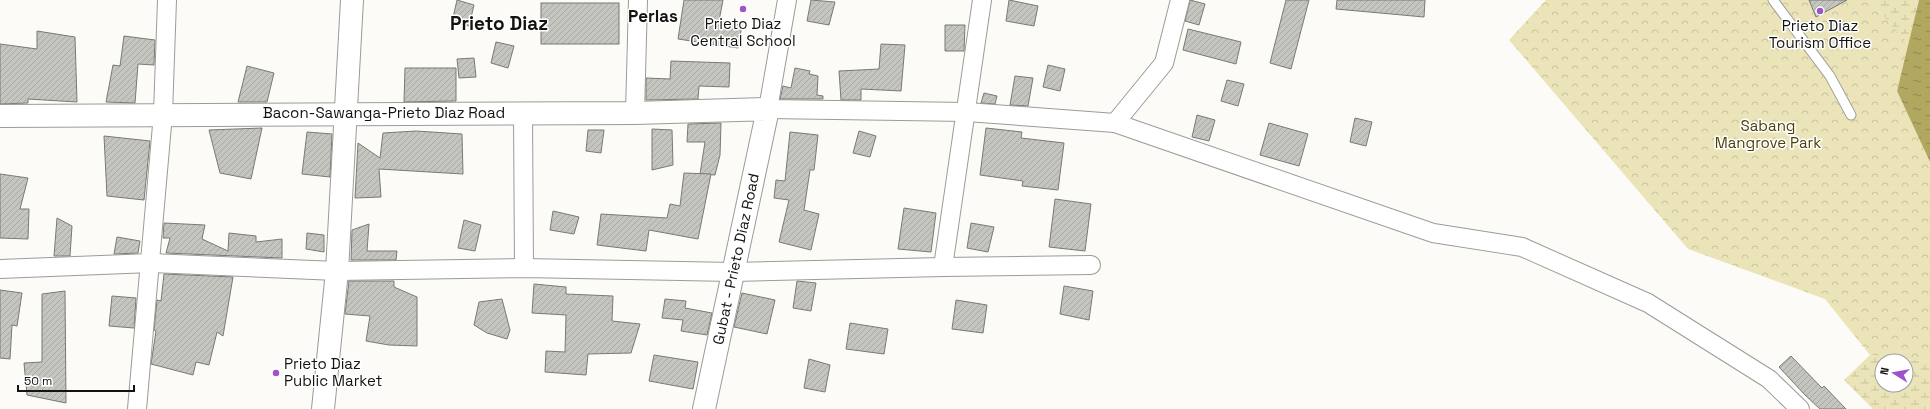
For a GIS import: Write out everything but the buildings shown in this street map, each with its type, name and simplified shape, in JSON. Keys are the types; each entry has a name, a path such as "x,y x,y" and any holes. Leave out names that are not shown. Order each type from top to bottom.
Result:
{"main road":[{"path":"323,409 337,271 352,0"},
{"name":"Bacon-Sawanga-Prieto Diaz Road","path":"0,116 163,114 635,113 768,108"},
{"name":"Gubat - Prieto Diaz Road","path":"704,409 768,108"}],"street":[{"path":"137,409 163,114 167,0"},
{"path":"635,113 638,0"},
{"path":"787,0 768,108 967,112 1115,123 1432,233 1522,247 1648,303 1770,379 1800,409"},
{"path":"943,267 967,112 982,0"},
{"path":"1115,123 1164,64 1180,0"},
{"path":"523,113 524,268"},
{"path":"0,269 151,263 337,271 524,268 733,272 1091,265"}],"lane":[{"path":"1774,0 1830,76 1851,115"}],"green space":[{"name":"Sabang Mangrove Park","path":"1546,0 1869,0 1909,44 1897,91 1930,162 1930,362 1914,360 1914,353 1874,353 1874,355 1870,355 1825,299 1688,249 1509,40"},
{"path":"1869,0 1919,0 1909,44"},
{"path":"1870,355 1874,355 1874,393 1914,393 1914,360 1930,362 1930,409 1873,409 1844,380"}],"water":[{"path":"1919,0 1930,0 1930,162 1897,91"}],"place":[{"name":"Prieto Diaz Central School","path":"743,9"},
{"name":"Prieto Diaz Tourism Office","path":"1820,11"},
{"name":"Prieto Diaz Public Market","path":"276,373"}],"district":[{"name":"Perlas","path":"653,16"},
{"name":"Prieto Diaz","path":"499,23"}]}
